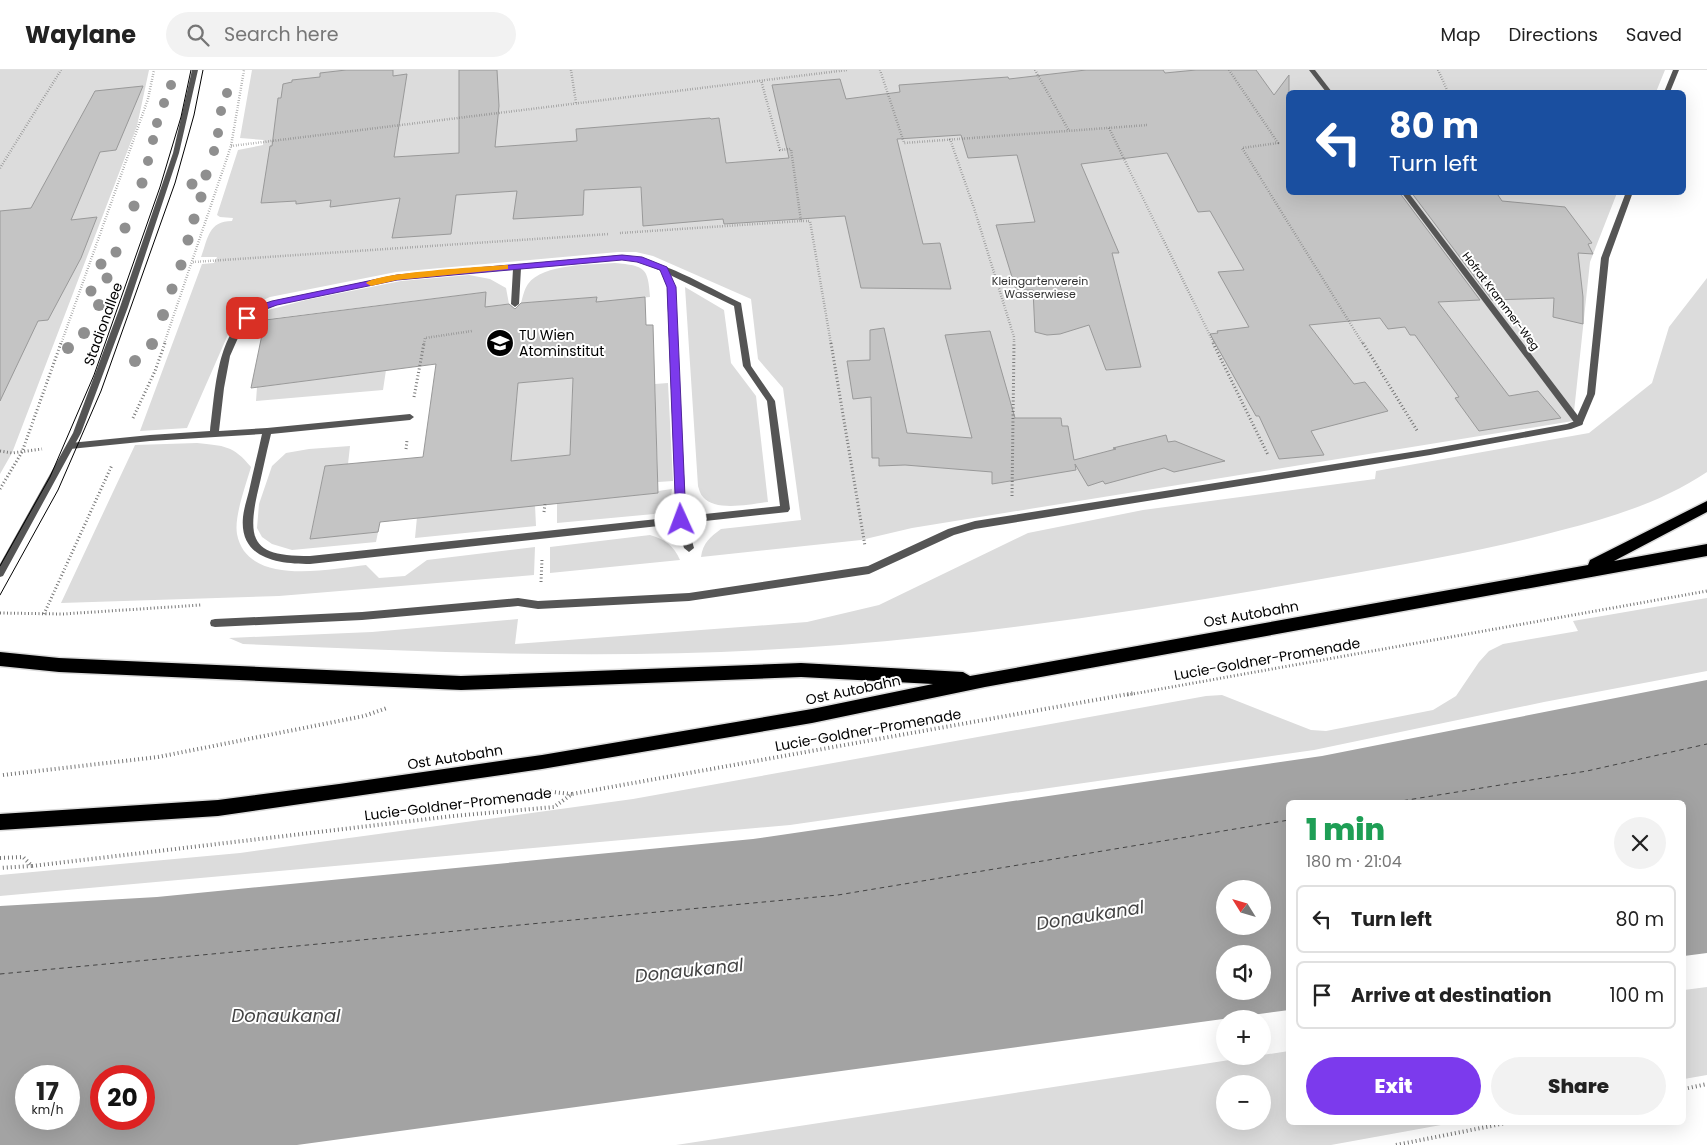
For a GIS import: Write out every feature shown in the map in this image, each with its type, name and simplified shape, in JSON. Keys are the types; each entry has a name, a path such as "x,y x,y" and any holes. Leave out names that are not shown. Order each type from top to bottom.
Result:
{"highway":[{"path":"1580,572 1707,506"},
{"name":"Ost Autobahn","path":"0,822 218,808 542,762 812,716 985,680 1707,550"},
{"path":"0,659 60,666 461,683 801,670 985,680"}],"street":[{"name":"Stadionallee","path":"0,573 70,446 124,307 176,153 195,70"},
{"path":"1312,70 1327,90"},
{"path":"1668,90 1676,70"},
{"name":"Hofrat Krammer-Weg","path":"1406,195 1579,423"},
{"path":"215,623 362,616 518,602 538,605 689,596 869,570 950,532 975,525 1568,428 1579,423 1591,394 1605,258 1629,195"},
{"path":"214,434 220,387 228,352 241,325 258,310 292,299 397,277 622,257 639,259 664,268 738,305 747,366 771,401 785,509 310,560 292,560 274,557 260,549 251,540 248,528 248,516 267,431"},
{"path":"515,304 517,266"},
{"path":"664,268 671,287 681,520 689,548"},
{"path":"70,446 123,440 267,431 410,416"},
{"path":"1683,519 1707,512"}],"path":[{"path":"0,168 61,70"},
{"path":"0,489 22,452 148,99 154,70"},
{"path":"0,613 44,614 123,440 154,371 193,262 231,146 244,70"},
{"path":"571,70 576,103"},
{"path":"231,146 847,70"},
{"path":"880,70 904,143 1148,125"},
{"path":"1035,70 1069,131"},
{"path":"1229,70 1278,143 1242,148 1430,452"},
{"path":"1438,70 1447,90"},
{"path":"761,80 780,150 791,149 801,221"},
{"path":"1109,128 1278,476"},
{"path":"950,140 974,208 1014,338 1012,520"},
{"path":"193,262 810,220 869,570"},
{"path":"410,416 425,338 472,332"},
{"path":"0,451 12,453 70,446"},
{"name":"Lucie-Goldner-Promenade","path":"0,868 32,866 453,816 554,807 572,794 1707,591"},
{"path":"4,775 158,757 364,716 390,707"},
{"path":"0,858 23,857 32,866"},
{"path":"1686,1089 1707,1084"},
{"path":"1396,1145 1496,1125"}],"green space":[{"path":"0,70 149,70 137,126 12,453 0,474"},
{"name":"Kleingartenverein Wasserwiese","path":"252,70 1665,70 1657,90 1286,90 1286,195 1616,195 1590,262 1573,421 912,528 861,540 701,557 703,548 708,541 721,529 801,520 783,388 758,359 751,299 653,256 636,252 396,272 270,297 247,309 230,330 187,428 140,431 202,264 214,263 217,257 201,257 210,232 218,224 232,221 233,218 217,215 238,150 263,145 264,140 240,138"},
{"path":"615,263 633,265 643,270 648,279 650,297 596,302 596,297 521,303 528,284 535,277 545,272 568,266"},
{"path":"469,275 490,279 506,288 509,304 498,305 497,314 485,315 485,292 252,321 268,310 306,300 401,281"},
{"path":"1707,278 1707,472 1656,500 1638,507 1600,520 1536,537 1404,564 1096,616 968,633 840,645 691,653 542,654 243,644 229,638 372,632 518,619 515,644 807,622 879,605 1028,533 1143,510 1375,479 1376,471 1589,433 1652,383 1669,327"},
{"path":"685,287 724,310 731,363 756,396 768,502 724,506 709,502 700,492 698,486"},
{"path":"386,370 383,390 256,401 257,387"},
{"path":"573,378 570,455 511,461 518,383"},
{"path":"668,383 673,481 658,482 655,384"},
{"path":"197,443 227,448 239,454 251,467 237,518 237,534 244,551 256,562 272,568 291,571 312,571 366,565 379,578 405,576 427,560 535,547 534,575 279,596 61,603 135,445"},
{"path":"350,446 348,464 325,466 310,538 378,532 376,542 292,550 272,544 262,537 257,528 259,504 272,466 286,453"},
{"path":"672,489 667,504 662,510 654,514 557,523 557,503 658,493 658,491"},
{"path":"535,505 536,526 415,538 417,517"},
{"path":"650,535 668,544 680,560 550,573 550,547"},
{"path":"1707,598 1707,671 1544,702 1314,750 790,825 0,896 0,875 240,853 633,799 1206,696 1222,695 1311,730 1326,731 1433,710 1456,696 1479,662 1489,651 1503,644 1578,631 1573,621"},
{"path":"1707,987 1707,1075 1686,1079 1686,990"},
{"path":"1286,1051 1286,1125 1441,1125 1331,1145 676,1145 1216,1062 1216,1065 1271,1065 1271,1054"}],"water":[{"name":"Donaukanal","path":"1707,680 1707,953 1686,956 1686,800 1286,800 1286,1010 1271,1012 1271,1010 1216,1010 1216,1020 297,1145 0,1145 0,906 157,897 753,839 1322,756"}],"building":[{"path":"346,70 393,70 393,76 407,74 394,157 459,153 459,70 497,70 499,106 495,147 577,141 576,129 719,118 726,163 789,158 772,85 840,79 846,99 900,92 899,85 1008,77 1009,79 1086,70 1163,70 1165,73 1196,70 1256,70 1274,95 1289,75 1289,90 1286,90 1286,195 1401,195 1480,300 1438,302 1509,396 1538,391 1561,418 1479,431 1455,398 1459,397 1415,335 1410,335 1405,327 1388,329 1380,318 1309,325 1354,384 1365,382 1388,411 1311,431 1324,455 1279,459 1259,416 1256,416 1210,334 1218,333 1217,331 1249,327 1218,272 1244,270 1210,211 1198,212 1167,153 1081,164 1119,253 1112,253 1141,367 1106,370 1089,325 1060,334 1047,335 1035,332 1033,290 1016,290 996,225 1035,222 1017,155 968,158 961,135 897,139 923,244 940,243 951,289 861,288 845,216 724,224 723,219 643,226 641,187 584,190 583,215 513,219 517,191 456,195 451,234 392,238 400,198 330,207 331,200 296,204 296,201 261,203 270,146 272,146 278,98 281,98 283,84 292,82 292,80 320,77 320,73"},
{"path":"143,86 116,150 100,152 71,220 97,217 81,258 48,320 38,321 0,401 0,211 31,208 95,91"},
{"path":"1413,195 1498,195 1502,201 1565,207 1592,243 1588,244 1593,254 1578,253 1583,297 1583,324 1553,317 1554,298 1492,300"},
{"path":"486,292 485,307 509,304 515,309 521,303 597,297 596,302 645,297 646,325 653,325 658,493 380,522 378,532 310,539 325,466 423,457 436,364 251,388 265,320","holes":["573,378 570,455 511,461 518,383"]},
{"path":"884,328 907,433 972,438 945,335 990,331 1015,418 1061,418 1062,426 1068,426 1074,460 1166,435 1168,442 1175,441 1225,461 1174,472 1164,468 1105,484 1103,481 1088,486 1075,464 1076,470 992,484 992,472 905,465 879,466 879,458 872,458 871,397 853,399 847,361 870,360 870,330"}],"ferry route":[{"path":"1407,800 1587,771 1707,744"},
{"path":"0,974 838,895 1286,820"}],"tram line":[{"path":"0,566 50,477 94,375 160,187 181,117 191,70"},
{"path":"0,595 58,490 101,391 175,183 194,115 203,70"}],"slow traffic":[{"path":"371,283 397,277 505,267"}],"place":[{"name":"TU Wien Atominstitut","path":"500,343"}],"route":[{"path":"247,318 263,307 275,303 397,277 622,257 639,259 664,268 671,287 681,520"}]}
